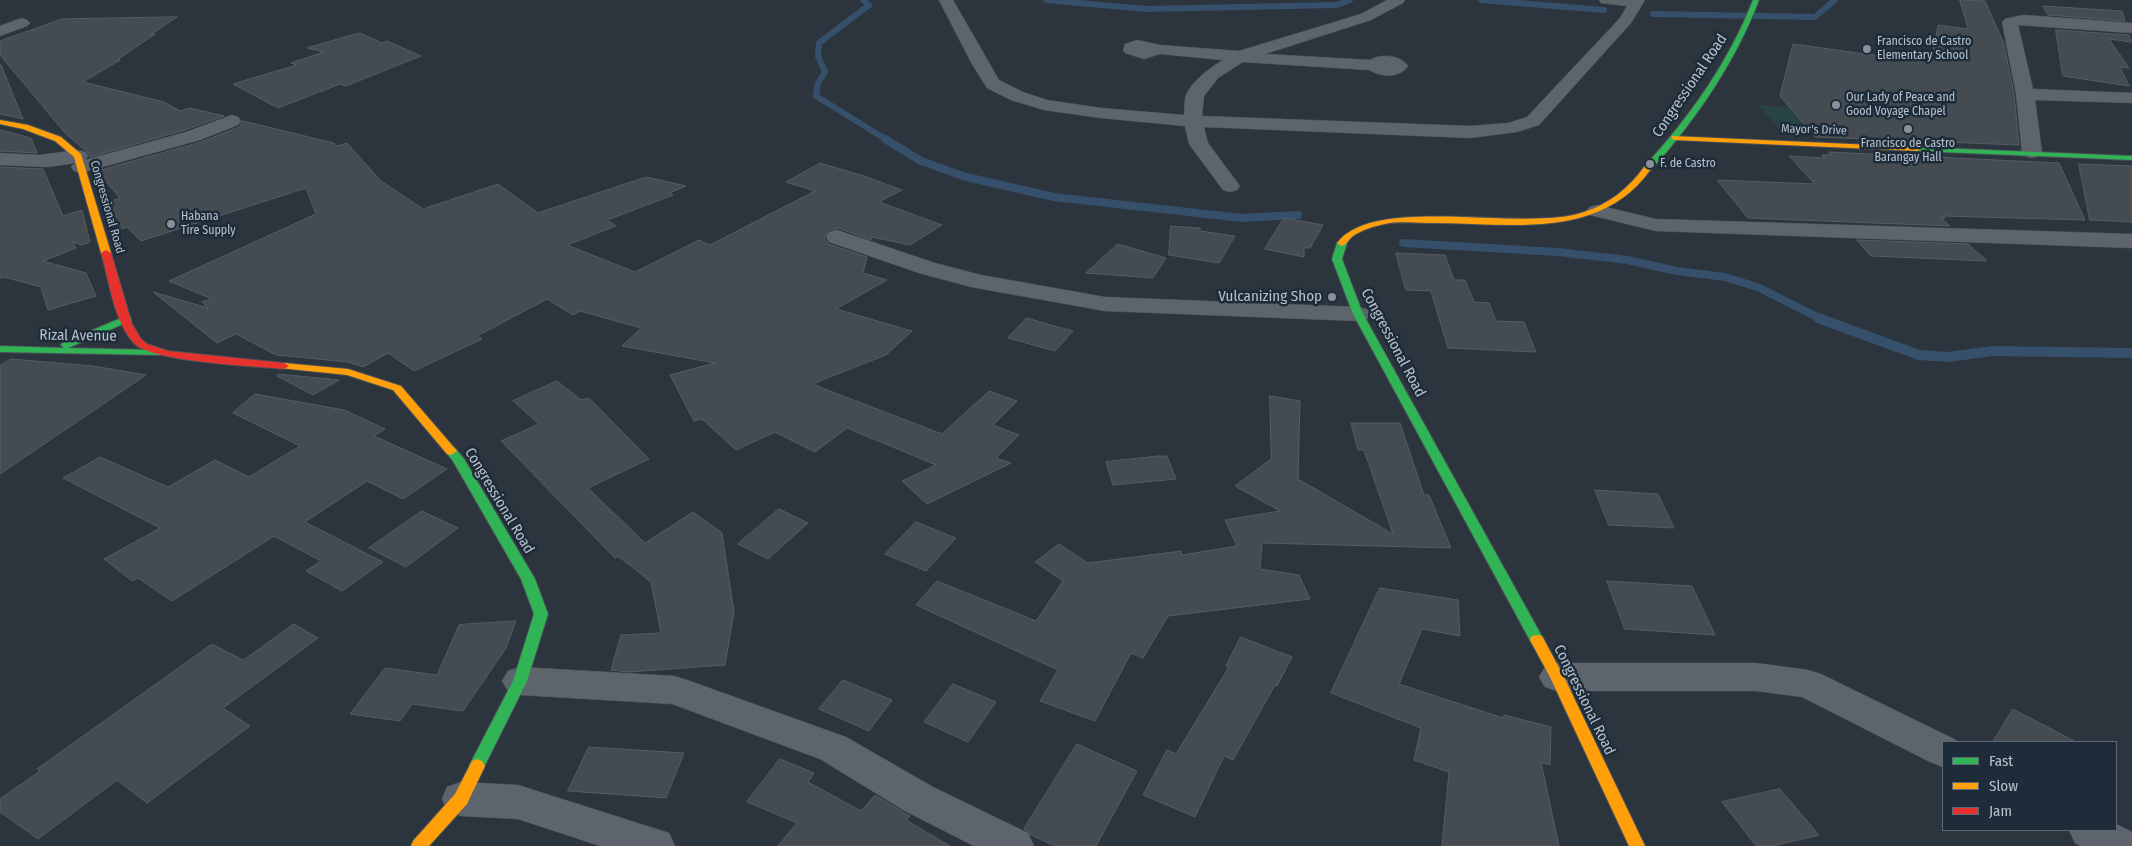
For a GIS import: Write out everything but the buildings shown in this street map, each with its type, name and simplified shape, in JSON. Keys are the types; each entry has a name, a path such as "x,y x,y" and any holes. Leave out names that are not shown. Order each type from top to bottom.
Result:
{"main road":[{"name":"Congressional Road","path":"1637,846 1557,677 1358,314 1337,259 1339,248 1344,239 1363,227 1386,221 1536,221 1572,218 1597,211 1616,201 1638,182 1650,164 1675,138 1730,57 1756,3"},
{"name":"Congressional Road","path":"0,122 25,127 58,139 80,161 126,318 133,337 145,349 156,353 348,372 397,388 419,416 458,459 528,579 541,614 520,681 460,799 419,846"},
{"name":"Mayor's Drive","path":"1675,138 2032,152 2132,158"},
{"path":"46,351 88,337 126,318"},
{"name":"Rizal Avenue","path":"0,349 156,353"}],"street":[{"path":"946,0 980,64 993,84 1017,96 1044,105 1101,114 1193,121 1470,132 1510,128 1533,121 1626,20 1638,1"},
{"path":"1230,186 1199,144 1193,121 1195,95 1212,74 1242,56 1366,17 1398,0"},
{"path":"1606,0 1638,1"},
{"path":"2032,152 2025,94 2010,22 2024,20 2132,28"},
{"path":"3,38 22,24"},
{"path":"1156,49 1282,60 1373,65"},
{"path":"2025,94 2132,98"},
{"path":"0,158 39,163 62,160 80,161 193,136 232,121"},
{"path":"1597,211 1656,225 2132,241"},
{"path":"837,237 927,268 970,279 1106,304 1161,308 1358,314"},
{"path":"1557,677 1756,677 1808,684 1942,751"},
{"path":"520,681 674,690 833,748 919,798 1014,846"},
{"path":"460,799 518,802 655,846"},
{"path":"2091,831 2119,846"}],"green space":[{"path":"1759,105 1863,111 1889,137 1780,131"}],"waterway":[{"path":"863,0 869,5 819,43 818,56 825,72 818,83 816,96 887,140"},
{"path":"1046,0 1145,9 1337,5 1350,0"},
{"path":"1481,0 1604,10"},
{"path":"1653,14 1815,17 1835,0"},
{"path":"885,139 921,161 966,177 1054,197 1242,218 1298,215"},
{"path":"1403,243 1558,252 1627,260 1677,271 1725,277 1760,288 1821,319"},
{"path":"1818,318 1919,355 1948,357 1992,351 2132,353"}],"traffic: fast":[{"path":"1647,169 1675,138 1730,57 1744,31 1756,0"},
{"path":"1917,149 2132,158"},
{"path":"1342,243 1337,259 1358,314 1537,640"},
{"path":"66,345 126,319"},
{"path":"0,349 156,353"},
{"path":"451,451 458,459 528,579 541,614 520,681 477,766"}],"traffic: slow":[{"path":"0,122 25,127 58,139 78,156 106,253"},
{"path":"1675,138 1917,149"},
{"path":"1342,243 1350,234 1386,221 1537,221 1575,218 1598,210 1619,198 1637,182 1647,169"},
{"path":"284,366 348,372 397,388 451,451"},
{"path":"1537,640 1557,677 1637,846"},
{"path":"419,846 461,799 477,766"}],"traffic: jam":[{"path":"106,253 127,324 137,341 147,349 168,354 284,366"}],"place":[{"name":"Francisco de Castro Elementary School","path":"1867,49"},
{"name":"Our Lady of Peace and Good Voyage Chapel","path":"1836,105"},
{"name":"Francisco de Castro Barangay Hall","path":"1908,129"},
{"name":"F. de Castro","path":"1650,164"},
{"name":"Habana Tire Supply","path":"171,224"},
{"name":"Vulcanizing Shop","path":"1332,297"}]}
